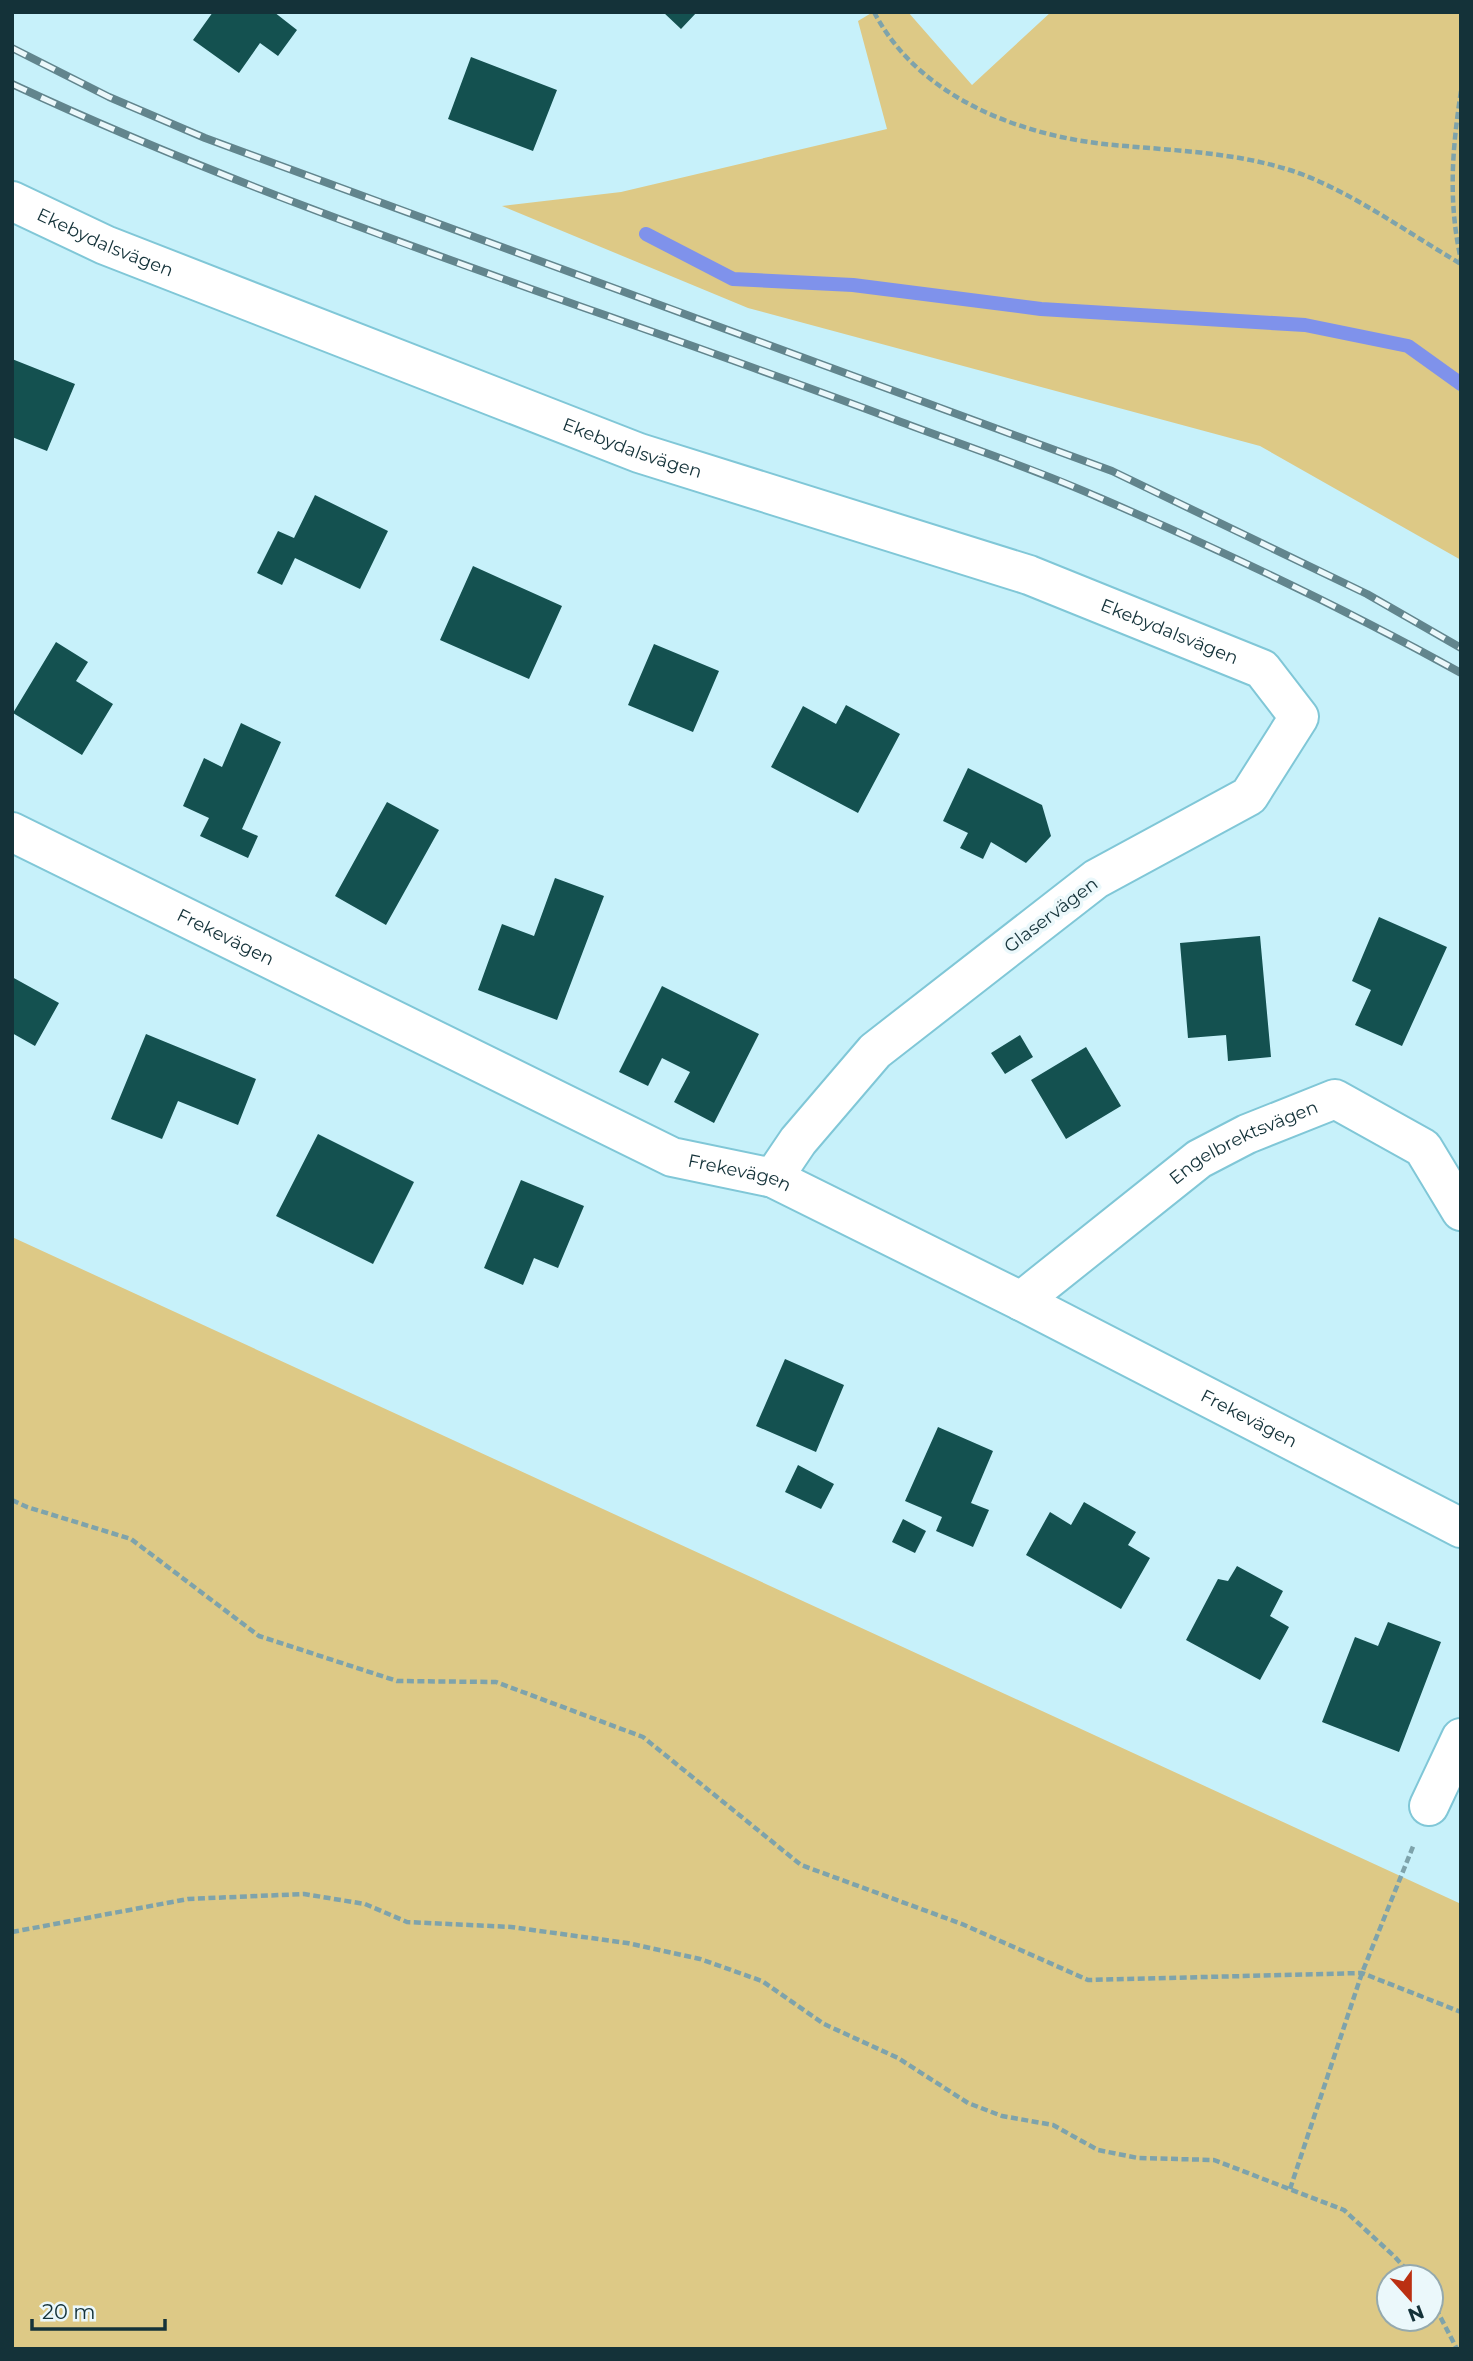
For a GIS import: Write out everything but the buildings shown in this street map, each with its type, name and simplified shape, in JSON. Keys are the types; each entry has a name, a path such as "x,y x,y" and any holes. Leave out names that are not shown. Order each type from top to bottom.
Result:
{"street":[{"name":"Ekebydalsvägen","path":"12,201 105,245 639,453 1029,575 1262,668"},
{"name":"Glaservägen","path":"773,1178 798,1141 875,1051 1097,879 1249,796 1300,716 1262,668"},
{"name":"Frekevägen","path":"12,832 672,1157 773,1178 1021,1301 1461,1528"},
{"name":"Engelbrektsvägen","path":"1021,1301 1199,1159 1247,1134 1335,1099 1423,1148 1461,1212"},
{"path":"1429,1806 1461,1738"}],"path":[{"path":"874,12 886,36 923,76 967,103 1030,130 1101,144 1218,154 1303,175 1351,199 1461,262"},
{"path":"1461,91 1451,157 1452,221 1461,262"},
{"path":"12,1500 131,1539 259,1636 397,1681 496,1682 643,1737 801,1865 962,1924 1088,1980 1362,1973 1461,2012"},
{"path":"1290,2189 1362,1973 1429,1806"},
{"path":"12,1932 188,1899 304,1894 365,1904 407,1922 511,1927 627,1942 700,1959 762,1981 824,2024 898,2059 968,2103 1002,2116 1053,2125 1098,2150 1138,2158 1214,2160 1344,2210 1400,2263"},
{"path":"1445,2326 1457,2349"}],"shaded area":[{"path":"873,12 908,12 972,85 1051,12 1461,12 1461,560 1260,446 748,308 502,206 621,192 887,129 858,21"},
{"path":"12,1237 1461,1902 1461,2349 12,2349"}],"waterway":[{"path":"646,234 733,279 853,285 1041,309 1305,325 1408,346 1461,384"}],"railway":[{"path":"12,48 109,97 205,138 1112,471 1367,594 1461,648"},
{"path":"12,84 231,178 342,220 1051,477 1283,581 1461,673"}]}
